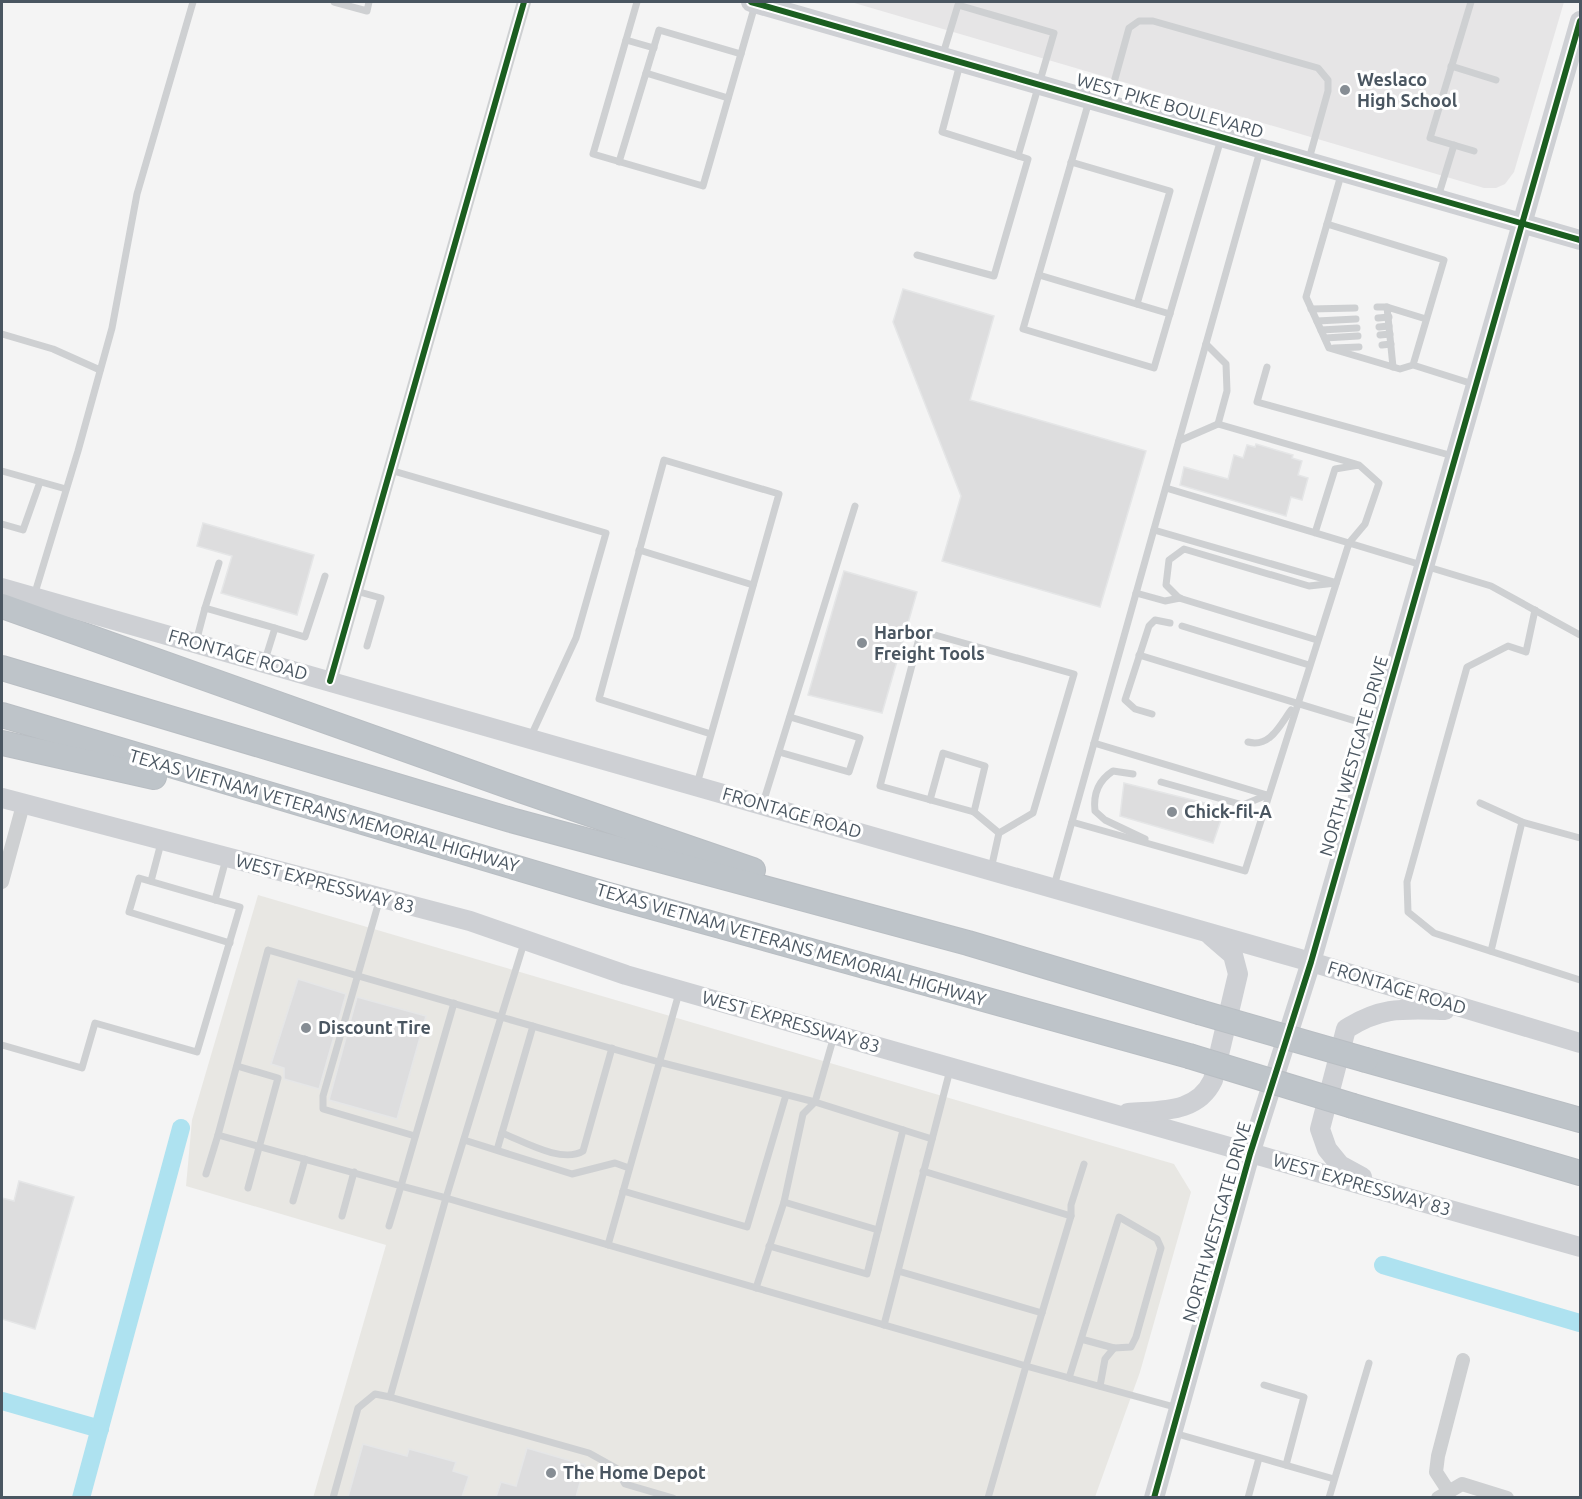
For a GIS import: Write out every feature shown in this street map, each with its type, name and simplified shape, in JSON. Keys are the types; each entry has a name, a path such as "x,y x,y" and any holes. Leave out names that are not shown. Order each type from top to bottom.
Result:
{"highway":[{"path":"2,606 520,790 968,943"},
{"path":"2,668 511,820 968,943 1199,1012 1581,1120"},
{"name":"TEXAS VIETNAM VETERANS MEMORIAL HIGHWAY","path":"2,715 344,819 1189,1056 1581,1173"},
{"path":"2,743 344,819"}],"main road":[{"name":"WEST PIKE BOULEVARD","path":"754,2 1581,240"},
{"name":"NORTH WESTGATE DRIVE","path":"1154,1497 1250,1155 1311,962 1521,222 1581,21"},
{"name":"FRONTAGE ROAD","path":"2,588 1311,962 1581,1043"},
{"name":"WEST EXPRESSWAY 83","path":"2,798 470,921 680,991 1116,1114 1250,1155 1581,1247"},
{"path":"1116,1114 1182,1108 1207,1094 1213,1080 1238,974 1233,955 1217,939 1201,931"},
{"path":"1386,1191 1340,1165 1327,1149 1320,1129 1346,1029 1367,1015 1397,1009 1471,1010"}],"street":[{"path":"330,681 524,2"},
{"path":"2,882 23,805"},
{"path":"1462,1360 1436,1472 1444,1495 1462,1484 1507,1497"}],"lane":[{"path":"34,596 112,328 137,194 193,2"},
{"path":"334,2 367,11 369,2"},
{"path":"637,2 593,154 703,186 754,2"},
{"path":"1471,2 1430,138 1474,151"},
{"path":"917,255 994,276 1028,159 1018,156 942,132 958,5 1054,33 1018,156"},
{"path":"1222,136 1154,368 1023,329 1071,162 1129,28 1139,21 1153,21 1318,68 1328,80 1328,91 1308,161"},
{"path":"619,162 659,30 741,54"},
{"path":"626,40 654,48"},
{"path":"1451,66 1496,80"},
{"path":"646,73 728,98"},
{"path":"1438,198 1454,145"},
{"path":"1054,888 1261,148"},
{"path":"1071,162 1170,191 1137,304"},
{"path":"1329,348 1306,297 1342,171"},
{"path":"1327,224 1444,260 1413,365"},
{"path":"1039,275 1170,314"},
{"path":"1377,308 1388,307 1426,319"},
{"path":"1388,307 1393,367"},
{"path":"1311,309 1355,308"},
{"path":"1378,318 1389,317"},
{"path":"1317,321 1356,319"},
{"path":"1379,331 1390,330"},
{"path":"1323,334 1358,332"},
{"path":"2,334 53,349 100,370"},
{"path":"1206,344 1226,364 1227,391 1218,424"},
{"path":"1382,345 1391,344"},
{"path":"1329,348 1359,346"},
{"path":"1329,348 1400,369 1413,365 1475,385"},
{"path":"1267,368 1257,402 1455,456"},
{"path":"1072,822 1245,871 1296,703 1349,543 1365,524 1379,483 1359,465 1218,424 1179,441"},
{"path":"696,786 711,734 779,494 664,460 599,699 711,734"},
{"path":"1315,533 1335,469 1359,465"},
{"path":"390,470 606,533 576,638 530,738"},
{"path":"2,471 66,489"},
{"path":"2,524 23,530 40,482"},
{"path":"1166,488 1491,586 1581,634"},
{"path":"762,805 855,506"},
{"path":"1154,530 1336,583"},
{"path":"1317,640 1180,598 1166,585 1169,560 1184,549 1309,586 1336,583"},
{"path":"639,550 753,585"},
{"path":"196,642 219,564"},
{"path":"205,608 305,637 325,576"},
{"path":"356,591 381,597 367,646"},
{"path":"1136,593 1166,601 1180,598"},
{"path":"1535,610 1526,652 1508,646 1467,667 1407,882 1408,912 1434,933 1581,980"},
{"path":"1152,714 1135,709 1125,699 1149,626 1155,620 1170,623"},
{"path":"1182,626 1309,665"},
{"path":"264,662 275,628"},
{"path":"991,871 999,833 1033,813 1074,674 921,631 880,786 974,812 999,833"},
{"path":"1139,655 1378,728"},
{"path":"1248,742 1256,744 1266,742 1296,703"},
{"path":"779,752 849,772 860,738 790,717"},
{"path":"1094,743 1267,795"},
{"path":"930,800 943,753 985,766 974,812"},
{"path":"1133,774 1113,771 1102,779 1094,801 1095,810 1104,820 1165,848"},
{"path":"1161,782 1243,805 1267,795"},
{"path":"1480,803 1522,822 1581,838"},
{"path":"1491,951 1522,822"},
{"path":"151,881 161,841"},
{"path":"215,900 226,858"},
{"path":"2,1045 82,1068 95,1023 197,1052 230,943 240,907 139,878 129,912 230,943"},
{"path":"380,898 323,1096 323,1109 415,1136"},
{"path":"390,1397 446,1198 525,941"},
{"path":"206,1174 268,950 659,1062 814,1102 932,1139"},
{"path":"608,1245 680,991"},
{"path":"389,1226 454,1002"},
{"path":"497,1150 533,1026"},
{"path":"756,1288 783,1202 803,1114 814,1102 834,1034"},
{"path":"502,1133 562,1154 576,1155 583,1151 612,1048"},
{"path":"237,1066 278,1078 248,1188"},
{"path":"884,1325 951,1067"},
{"path":"623,1191 747,1227 786,1095"},
{"path":"769,1246 867,1274 903,1130"},
{"path":"218,1135 1179,1408"},
{"path":"464,1140 572,1174 615,1163 629,1168"},
{"path":"293,1201 305,1159"},
{"path":"988,1497 1071,1216 1071,1205 1084,1164"},
{"path":"923,1171 1071,1216"},
{"path":"342,1216 354,1172"},
{"path":"783,1202 878,1230"},
{"path":"1070,1378 1081,1339 1119,1217 1157,1239 1161,1248 1136,1337 1131,1347 1114,1348 1081,1339"},
{"path":"898,1271 1042,1313"},
{"path":"1100,1386 1105,1359 1114,1348"},
{"path":"1329,1497 1369,1364"},
{"path":"1264,1385 1304,1397 1286,1465"},
{"path":"333,1497 358,1408 375,1394 589,1453 616,1468 625,1484 673,1497"},
{"path":"1172,1433 1334,1479"},
{"path":"1248,1497 1259,1458"}],"shaded area":[{"name":"Weslaco High School","path":"851,2 1564,2 1514,172 1505,184 1496,188 1484,188"},
{"path":"258,895 1174,1164 1191,1192 1140,1372 1095,1497 313,1498 386,1245 186,1186 192,1120"}],"building":[{"path":"903,289 994,316 970,400 1146,451 1100,607 942,561 961,496 893,322"},
{"path":"1256,444 1293,455 1292,458 1302,461 1298,475 1308,478 1302,500 1291,497 1286,516 1180,485 1184,467 1228,479 1234,455 1243,458 1247,445 1255,447"},
{"path":"203,523 314,555 297,615 221,593 232,556 197,546"},
{"name":"Harbor Freight Tools","path":"844,571 917,592 882,713 808,695"},
{"name":"Chick-fil-A","path":"1124,783 1225,808 1213,843 1120,816"},
{"name":"Discount Tire","path":"298,979 346,994 319,1089 284,1079 284,1068 271,1064"},
{"path":"357,997 426,1016 397,1119 329,1100"},
{"path":"19,1181 74,1197 35,1329 2,1319 2,1198 14,1201"},
{"path":"363,1444 407,1456 409,1449 456,1462 453,1471 469,1476 462,1497 348,1497"},
{"name":"The Home Depot","path":"527,1448 585,1465 576,1497 496,1497 501,1482 516,1486"}],"waterway":[{"path":"81,1498 181,1128"},
{"path":"1383,1265 1580,1323"},
{"path":"2,1401 100,1429"}],"cycle path":[{"path":"330,681 524,2"},
{"path":"751,2 1580,240"},
{"path":"1154,1498 1250,1154 1311,962 1580,21"}],"place":[{"name":"Weslaco High School","path":"1345,90"},
{"name":"Harbor Freight Tools","path":"862,643"},
{"name":"Chick-fil-A","path":"1172,812"},
{"name":"Discount Tire","path":"306,1028"},
{"name":"The Home Depot","path":"551,1473"}]}
